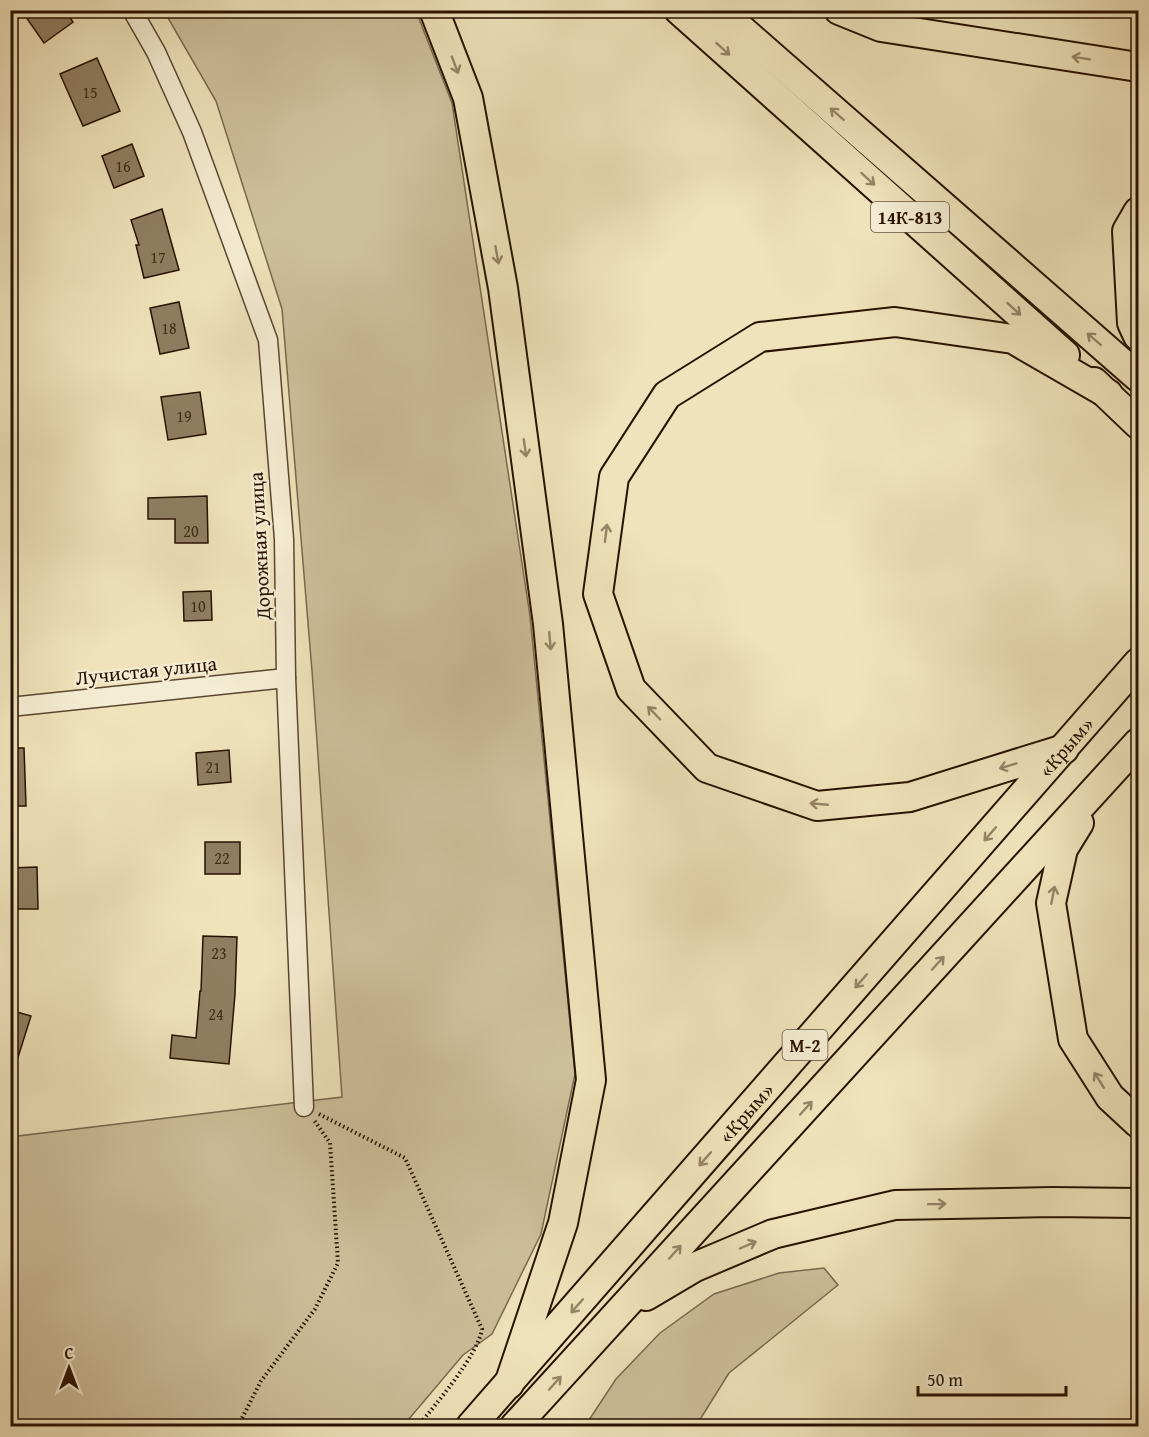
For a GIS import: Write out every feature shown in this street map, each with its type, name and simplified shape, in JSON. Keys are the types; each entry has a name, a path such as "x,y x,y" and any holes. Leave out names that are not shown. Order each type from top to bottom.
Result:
{"main road":[{"path":"434,10 468,98 503,288 548,624 591,1080 563,1223 509,1384"},
{"name":"14К-813","path":"679,10 1108,394 1138,424"},
{"name":"14К-813","path":"719,10 1138,377"},
{"path":"839,10 881,27 1138,67"},
{"path":"1138,212 1127,231 1132,323 1138,336"},
{"path":"1064,749 910,797 817,806 707,768 631,689 598,594 614,477 667,395 760,337 895,322 1013,339 1108,394"},
{"name":"«Крым»","path":"471,1426 1138,663"},
{"name":"«Крым»","path":"515,1426 1138,743"},
{"path":"1108,776 1063,849 1051,903 1073,1039 1110,1097 1138,1123"},
{"path":"621,1310 695,1267 773,1234 895,1205 1138,1203"}],"street":[{"name":"Дорожная улица","path":"132,10 156,52 192,132 268,340 285,539 286,678 304,1107"},
{"name":"Лучистая улица","path":"10,707 286,678"}],"path":[{"path":"238,1426 261,1381 315,1309 338,1263 330,1143 304,1107"},
{"path":"304,1107 405,1158 482,1329 480,1337 462,1368 418,1426"}],"shaded area":[{"path":"164,11 416,11 452,103 530,616 575,1074 541,1234 492,1334 463,1355 403,1426 11,1426 10,1137 342,1097 312,671 282,309 216,101"},
{"path":"824,1268 838,1285 729,1373 696,1426 585,1426 616,1379 660,1333 714,1294 779,1273"}],"building":[{"path":"21,10 65,10 73,22 44,43"},
{"path":"97,58 120,111 83,126 60,74"},
{"path":"132,144 144,176 114,188 102,156"},
{"path":"162,209 179,270 144,278 136,245 139,245 131,220"},
{"path":"179,302 189,348 160,354 150,308"},
{"path":"200,392 206,434 168,440 161,397"},
{"path":"207,496 208,543 175,543 175,519 148,519 148,498"},
{"path":"211,591 212,620 184,621 183,592"},
{"path":"10,748 24,748 26,806 10,806"},
{"path":"229,750 231,782 198,785 196,753"},
{"path":"205,842 240,842 240,874 205,874"},
{"path":"37,867 38,909 10,909 10,868"},
{"path":"203,936 237,937 229,1064 170,1058 172,1035 196,1038"},
{"path":"10,1010 31,1016 14,1070 10,1069"}]}
